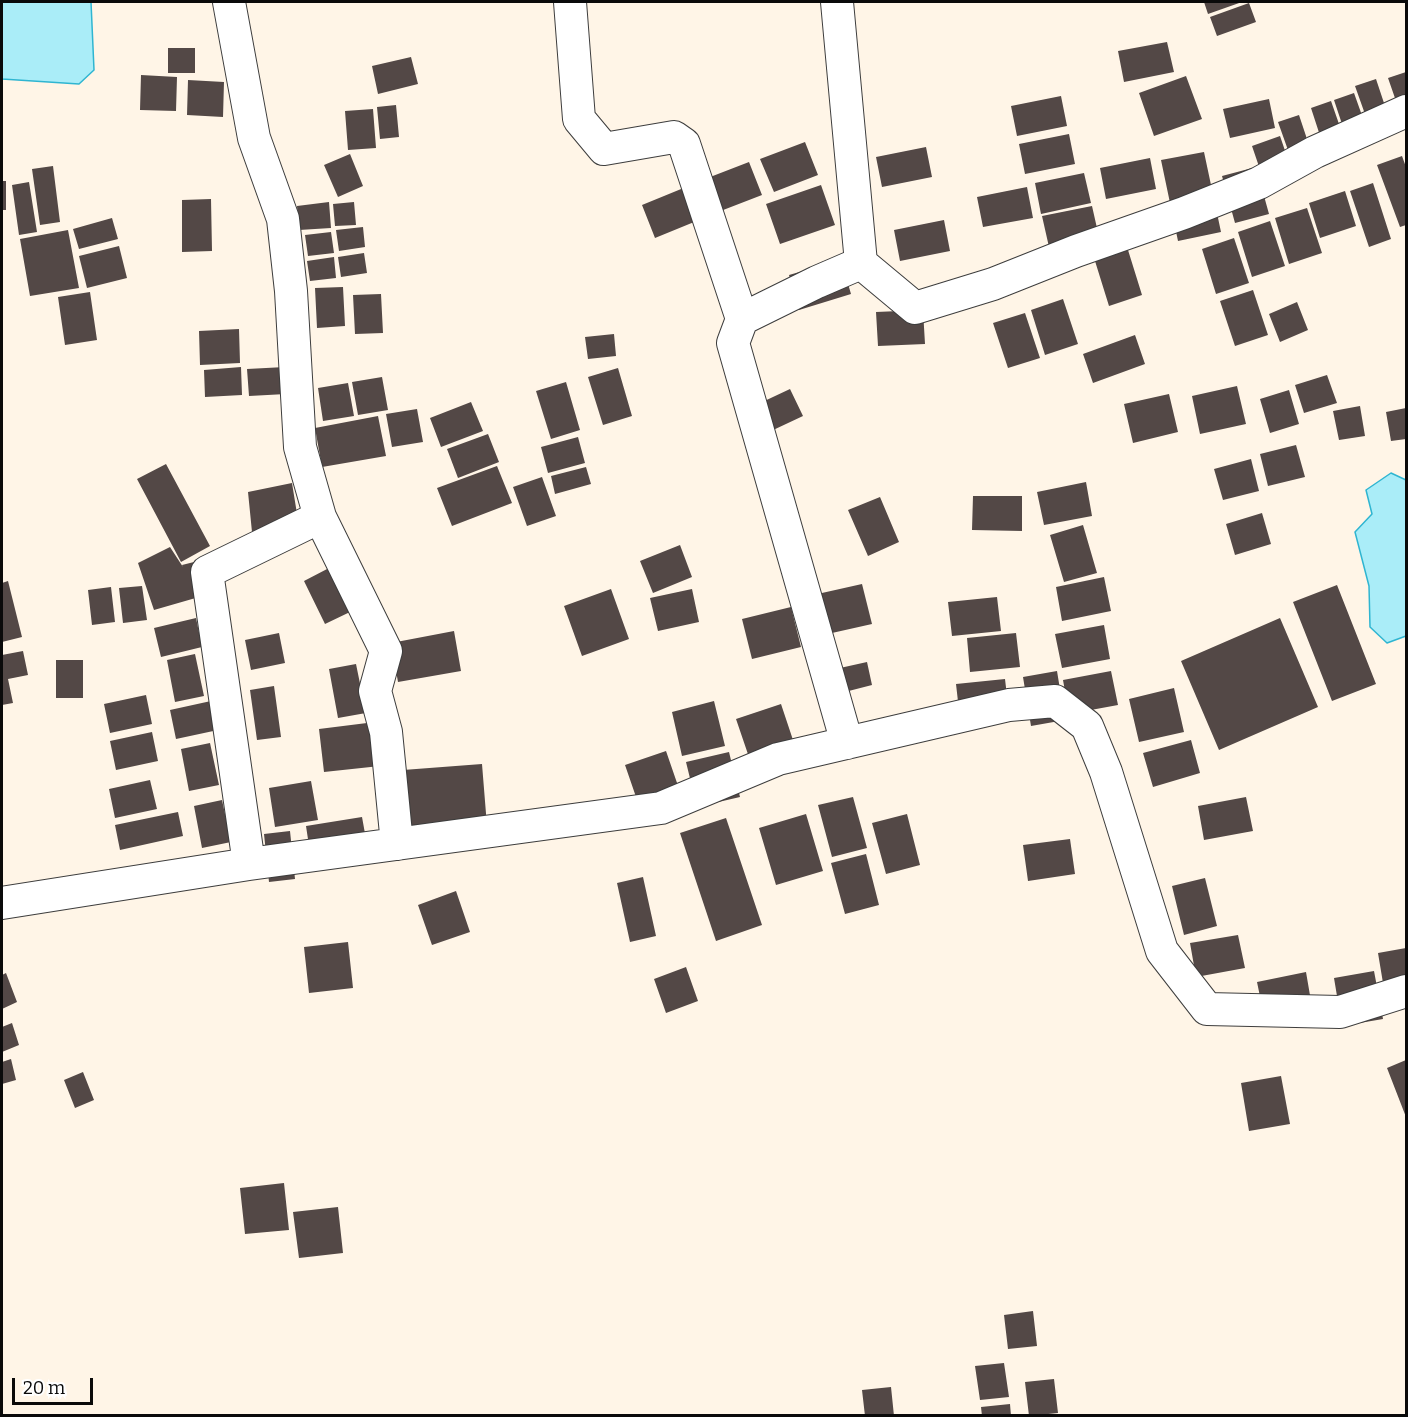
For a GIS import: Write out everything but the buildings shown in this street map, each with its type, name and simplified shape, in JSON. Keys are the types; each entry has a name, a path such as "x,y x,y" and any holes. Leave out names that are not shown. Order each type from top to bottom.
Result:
{"street":[{"path":"229,2 254,138 283,219 291,291 300,447 320,517 386,651 375,690 386,732 397,844"},
{"path":"570,2 579,119 604,149 674,137 684,144 742,319 733,343 847,743"},
{"path":"837,2 861,263 915,308 993,284 1076,250 1184,213 1259,183 1315,152 1407,111"},
{"path":"742,319 861,263"},
{"path":"249,864 207,572 320,517"},
{"path":"2,903 249,864 661,808 778,759 1009,705 1055,701 1087,726 1106,772 1162,951 1207,1009 1340,1012 1407,991"}],"water":[{"path":"2,2 91,2 94,70 79,84 2,79"},
{"path":"1391,473 1406,480 1406,636 1387,643 1370,627 1369,586 1355,532 1372,514 1366,490"}]}
